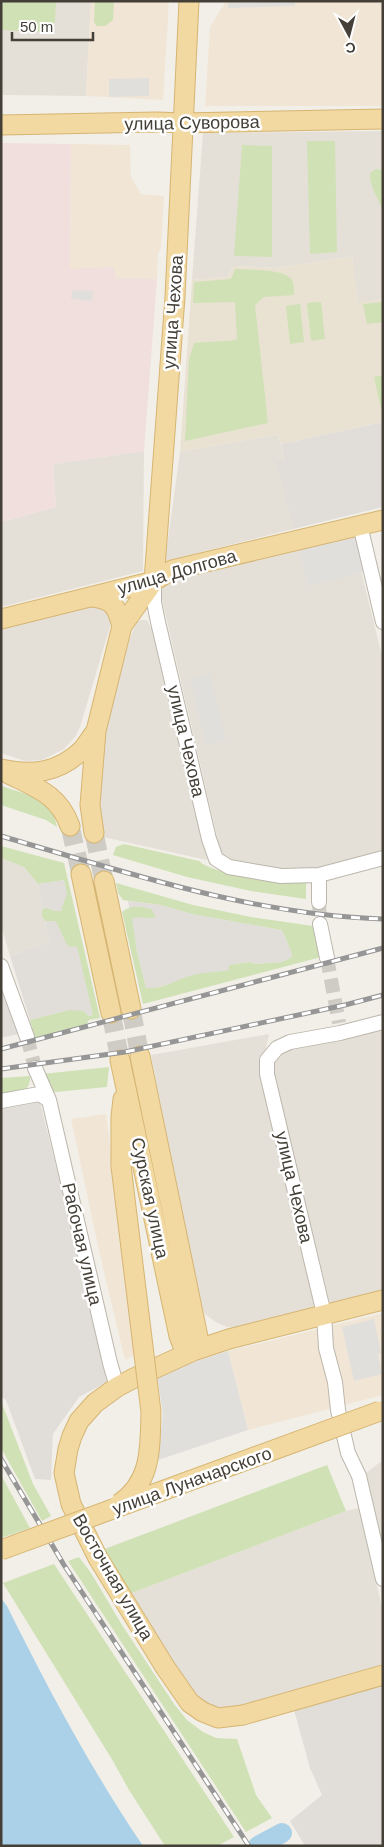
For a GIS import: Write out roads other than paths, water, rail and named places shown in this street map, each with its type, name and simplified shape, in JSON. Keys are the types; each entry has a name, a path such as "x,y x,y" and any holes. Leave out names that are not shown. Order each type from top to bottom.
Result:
{"main road":[{"name":"улица Чехова","path":"154,581 172,334 189,1"},
{"name":"улица Суворова","path":"1,125 383,119"},
{"name":"улица Долгова","path":"1,619 154,581 172,570 383,520"},
{"path":"94,833 90,805 96,731 126,621 154,581"},
{"path":"92,597 103,598 113,604 126,621"},
{"path":"1,769 20,773 43,772 64,764 82,750 96,731"},
{"path":"1,769 42,791 54,800 65,813 70,826"},
{"path":"81,874 110,1013"},
{"path":"104,881 130,1009"},
{"name":"Сурская улица","path":"140,1056 198,1337 193,1351"},
{"name":"Сурская улица","path":"120,1060 179,1336 178,1350 170,1361"},
{"path":"110,1511 131,1496 144,1475 150,1452 151,1412 121,1166 121,1116 126,1083"},
{"path":"193,1315 199,1323 212,1333 229,1339 383,1300"},
{"path":"179,1336 183,1346 193,1351"},
{"name":"Восточная улица","path":"229,1339 193,1351 134,1378 95,1403 79,1421 72,1436 65,1461 64,1473 71,1504 98,1558 165,1667 190,1703 204,1712 218,1718 243,1715 383,1675"},
{"name":"улица Луначарского","path":"1,1550 382,1411"}],"street":[{"path":"360,525 383,622"},
{"name":"улица Чехова","path":"154,581 154,602 158,622 209,839 216,858 229,867 281,876 319,875"},
{"path":"126,621 140,613 150,614 158,622"},
{"path":"319,902 319,875 383,858"},
{"path":"320,924 327,958"},
{"path":"1,966 27,1037"},
{"name":"улица Чехова","path":"383,1022 340,1028 290,1042 277,1048 267,1060 270,1083 324,1314 326,1348 335,1382 338,1410 348,1453 359,1476 383,1579"},
{"name":"Рабочая улица","path":"35,1068 49,1100 117,1388"},
{"path":"1,1101 39,1094 49,1100"}],"water":[{"path":"1,1598 88,1758 143,1846 1,1846"}],"waterway":[{"path":"258,1846 282,1833"}],"tunnel":[{"path":"70,826 81,874"},
{"path":"94,833 104,881"},
{"path":"319,902 320,924"},
{"path":"327,958 339,1023"},
{"path":"131,1009 140,1056"},
{"path":"111,1013 120,1060"},
{"path":"27,1037 35,1068"}],"railway":[{"path":"1,836 189,890 285,909 334,916 383,919"},
{"path":"1,1049 383,948"},
{"path":"1,1069 125,1052 345,1005 383,995"},
{"path":"1,1459 64,1565 249,1846"}]}
